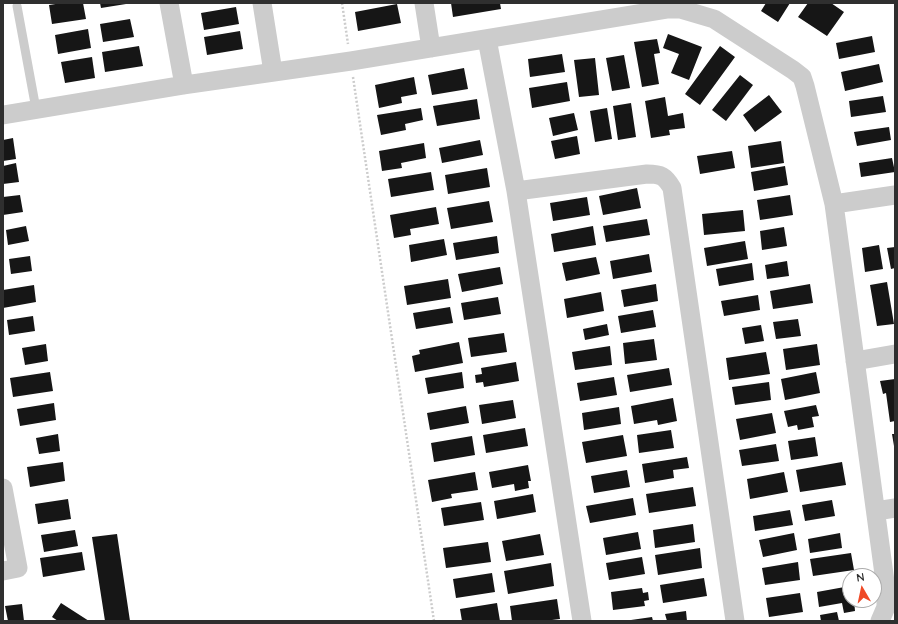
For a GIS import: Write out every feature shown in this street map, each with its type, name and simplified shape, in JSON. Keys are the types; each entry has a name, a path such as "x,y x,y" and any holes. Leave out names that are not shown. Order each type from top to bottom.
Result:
{"street":[{"path":"169,3 184,85"},
{"path":"262,3 273,72"},
{"path":"424,3 431,48"},
{"path":"3,115 184,85 351,61 674,9 715,11 802,77 805,86 834,204 886,589 886,608 880,621"},
{"path":"487,39 516,191 582,621"},
{"path":"516,191 647,174 656,174 664,177 672,188 735,621"},
{"path":"834,204 895,195"},
{"path":"855,361 895,354"},
{"path":"3,488 18,568 3,571"},
{"path":"876,511 895,508"}],"lane":[{"path":"17,6 36,109"}],"path":[{"path":"342,3 434,621"}],"building":[{"path":"62,3 83,3 86,19 52,24 49,5"},
{"path":"100,3 126,3 126,4 101,8"},
{"path":"451,3 500,3 501,9 453,17"},
{"path":"766,3 790,3 778,22 761,11"},
{"path":"808,3 831,3 844,12 827,36 798,17"},
{"path":"397,4 401,23 358,31 355,12"},
{"path":"236,7 239,24 204,30 201,13"},
{"path":"130,19 134,37 103,42 100,24"},
{"path":"88,29 91,48 58,54 55,35"},
{"path":"240,31 243,49 207,55 204,37"},
{"path":"668,34 702,47 689,80 671,73 679,54 663,48"},
{"path":"872,36 875,52 839,59 836,43"},
{"path":"657,39 660,53 654,54 659,84 642,87 634,42"},
{"path":"139,46 143,66 105,72 102,52"},
{"path":"720,46 735,57 700,105 685,94"},
{"path":"562,54 565,72 530,77 528,59"},
{"path":"624,55 630,88 612,91 606,58"},
{"path":"92,57 95,78 65,83 61,62"},
{"path":"595,58 599,95 579,97 574,60"},
{"path":"879,64 883,82 845,91 841,72"},
{"path":"464,68 468,89 432,95 428,75"},
{"path":"740,75 753,85 726,121 712,110"},
{"path":"414,77 417,94 401,97 402,103 379,108 375,85"},
{"path":"567,82 570,101 532,108 529,88"},
{"path":"769,95 782,112 755,132 743,115"},
{"path":"883,96 886,112 851,117 849,101"},
{"path":"665,97 668,116 683,113 685,128 669,130 670,135 651,138 645,101"},
{"path":"477,99 480,119 437,126 433,106"},
{"path":"631,103 636,137 618,140 613,106"},
{"path":"421,108 423,120 405,124 406,130 381,135 377,115"},
{"path":"607,108 612,139 595,142 590,111"},
{"path":"574,113 578,130 553,136 549,118"},
{"path":"889,127 891,140 857,146 854,132"},
{"path":"577,136 580,154 555,159 551,141"},
{"path":"13,138 16,159 3,161 3,140"},
{"path":"480,140 483,155 442,163 439,148"},
{"path":"781,141 784,163 751,168 748,146"},
{"path":"424,143 426,158 401,163 402,168 382,171 379,151"},
{"path":"732,151 735,168 700,174 697,156"},
{"path":"892,158 895,172 861,177 859,163"},
{"path":"16,163 19,182 3,184 3,166"},
{"path":"785,166 788,185 754,191 751,172"},
{"path":"487,168 490,187 448,194 445,175"},
{"path":"431,172 434,190 391,197 388,179"},
{"path":"637,188 641,208 603,215 599,196"},
{"path":"20,195 23,212 3,215 3,197"},
{"path":"790,195 793,215 760,220 757,200"},
{"path":"587,197 590,215 553,221 550,203"},
{"path":"489,201 493,222 451,229 447,208"},
{"path":"436,207 439,224 410,229 411,235 394,238 390,215"},
{"path":"743,210 745,231 704,235 702,214"},
{"path":"647,219 650,235 606,242 603,226"},
{"path":"26,226 29,241 8,245 6,230"},
{"path":"593,226 596,245 554,252 551,234"},
{"path":"784,227 787,246 762,250 760,231"},
{"path":"497,236 499,253 456,260 453,243"},
{"path":"444,239 447,255 411,262 409,245"},
{"path":"745,241 748,259 707,266 704,248"},
{"path":"879,245 883,269 865,272 862,248"},
{"path":"895,247 895,268 891,269 887,248"},
{"path":"649,254 652,272 613,279 610,261"},
{"path":"30,256 32,271 11,274 9,259"},
{"path":"596,257 600,274 566,281 562,263"},
{"path":"787,261 789,276 767,279 765,265"},
{"path":"752,263 754,280 719,286 716,269"},
{"path":"500,267 503,284 462,292 458,274"},
{"path":"448,279 451,298 407,305 404,286"},
{"path":"887,282 894,324 877,326 870,285"},
{"path":"656,284 658,301 624,307 621,290"},
{"path":"810,284 813,303 773,309 770,291"},
{"path":"34,285 36,302 3,308 3,290"},
{"path":"601,292 604,311 567,318 564,299"},
{"path":"758,295 760,310 724,316 721,301"},
{"path":"498,297 501,314 464,320 461,303"},
{"path":"450,307 453,323 416,329 413,313"},
{"path":"653,310 656,327 621,333 618,316"},
{"path":"33,316 35,331 9,335 7,320"},
{"path":"798,319 801,336 776,339 773,322"},
{"path":"607,324 609,335 585,340 583,329"},
{"path":"761,325 764,341 745,344 742,328"},
{"path":"504,333 507,352 471,357 468,338"},
{"path":"654,339 657,360 625,364 623,343"},
{"path":"459,342 463,363 415,372 412,356 420,354 419,350"},
{"path":"46,344 48,361 25,365 22,348"},
{"path":"817,344 820,365 786,370 783,349"},
{"path":"610,346 612,365 575,370 572,352"},
{"path":"766,352 770,374 729,380 726,358"},
{"path":"516,362 519,381 484,387 483,382 476,383 475,375 482,374 481,368"},
{"path":"669,368 672,385 630,392 627,375"},
{"path":"50,372 53,391 13,397 10,378"},
{"path":"462,372 464,388 428,394 425,378"},
{"path":"816,372 820,393 785,400 781,379"},
{"path":"614,377 617,395 580,401 577,383"},
{"path":"895,379 895,421 890,422 886,393 883,394 880,381"},
{"path":"769,382 771,400 735,405 732,387"},
{"path":"673,398 677,421 658,425 657,420 634,424 631,406"},
{"path":"513,400 516,418 482,424 479,405"},
{"path":"54,403 56,420 20,426 17,409"},
{"path":"816,405 819,416 812,417 814,427 798,430 797,425 788,427 784,411"},
{"path":"466,406 469,423 430,430 427,413"},
{"path":"619,407 621,424 584,430 582,413"},
{"path":"772,413 776,433 740,440 736,419"},
{"path":"525,428 528,446 486,453 483,435"},
{"path":"671,430 674,448 639,453 637,435"},
{"path":"58,434 60,451 39,454 36,438"},
{"path":"892,434 895,434 895,446 894,446"},
{"path":"623,435 627,456 586,463 582,442"},
{"path":"472,436 475,455 434,462 431,443"},
{"path":"815,437 818,456 791,460 788,441"},
{"path":"776,444 779,461 742,466 739,450"},
{"path":"687,457 689,468 673,470 674,478 645,483 642,464"},
{"path":"63,462 65,481 30,487 27,467"},
{"path":"842,462 846,485 800,492 796,470"},
{"path":"528,465 531,481 528,481 529,488 515,491 514,484 492,488 489,472"},
{"path":"627,470 630,487 594,493 591,476"},
{"path":"475,472 478,490 451,494 452,498 432,502 428,480"},
{"path":"784,472 788,492 750,499 747,479"},
{"path":"693,487 696,506 649,513 646,494"},
{"path":"533,494 536,512 497,519 494,501"},
{"path":"633,498 636,515 590,523 586,506"},
{"path":"68,499 71,519 38,524 35,504"},
{"path":"832,500 835,516 805,521 802,505"},
{"path":"481,502 484,520 444,526 441,508"},
{"path":"790,510 793,525 755,531 753,516"},
{"path":"693,524 695,542 655,548 653,530"},
{"path":"75,530 78,546 44,552 41,535"},
{"path":"638,532 641,549 606,555 603,538"},
{"path":"794,533 797,550 763,557 759,540"},
{"path":"840,533 842,548 810,553 808,539"},
{"path":"117,534 130,621 105,621 92,537"},
{"path":"540,534 544,555 506,561 502,541"},
{"path":"488,542 491,562 446,568 443,548"},
{"path":"700,548 702,568 658,575 655,555"},
{"path":"82,552 85,570 43,577 40,558"},
{"path":"851,553 854,568 842,568 842,572 813,576 810,559"},
{"path":"642,557 645,574 609,580 606,563"},
{"path":"798,562 800,580 765,585 762,568"},
{"path":"551,563 554,586 508,594 504,571"},
{"path":"492,573 495,592 456,598 453,579"},
{"path":"704,578 707,596 663,603 660,585"},
{"path":"842,587 842,603 819,607 817,592"},
{"path":"642,588 643,593 648,592 649,600 644,601 645,606 613,610 611,592"},
{"path":"800,593 803,612 769,617 766,598"},
{"path":"557,599 560,619 544,621 512,621 510,606"},
{"path":"61,603 89,621 58,621 52,617"},
{"path":"497,603 500,621 462,621 460,609"},
{"path":"22,604 24,621 8,621 5,606"},
{"path":"843,608 855,608 855,611 844,613"},
{"path":"686,611 687,621 667,621 665,614"},
{"path":"837,612 839,621 821,621 820,615"},
{"path":"652,617 653,621 631,621 631,620"}]}
